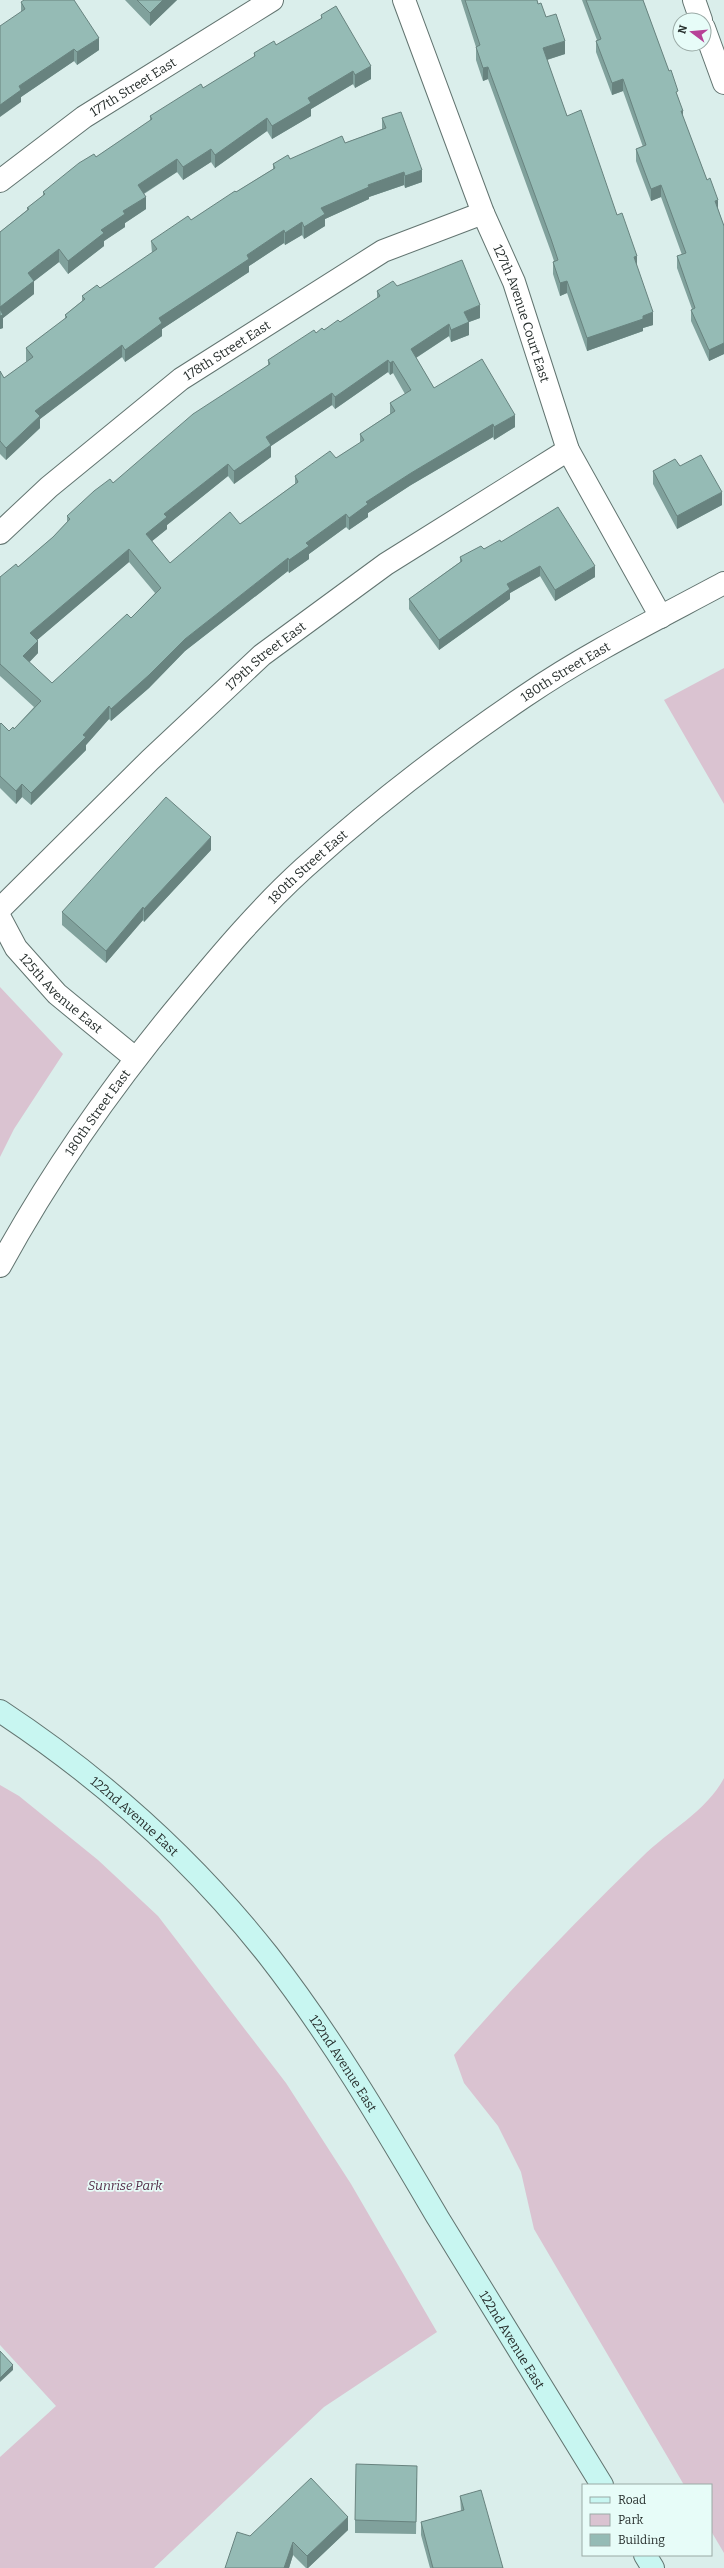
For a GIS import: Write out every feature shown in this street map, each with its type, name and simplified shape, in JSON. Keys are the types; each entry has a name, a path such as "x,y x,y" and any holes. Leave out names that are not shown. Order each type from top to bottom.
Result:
{"street":[{"name":"177th Street East","path":"0,181 84,117 270,0"},
{"name":"127th Avenue Court East","path":"404,0 483,213 514,282 568,450 661,617"},
{"path":"694,0 698,12"},
{"path":"712,40 718,49 724,83"},
{"name":"178th Street East","path":"0,533 49,487 180,379 383,251 483,213"},
{"name":"179th Street East","path":"0,909 150,760 262,655 386,564 568,450"},
{"name":"180th Street East","path":"0,1266 77,1137 135,1058 232,941 303,869 355,824 430,763 528,694 661,617 724,583"},
{"name":"125th Avenue East","path":"0,918 16,948 57,994 135,1058"},
{"name":"122nd Avenue East","path":"0,1712 41,1738 130,1810 200,1878 268,1954 351,2071 601,2484"},
{"path":"646,2556 653,2568"}],"green space":[{"path":"724,668 724,804 664,700"},
{"path":"0,987 63,1054 14,1129 0,1157"},
{"path":"724,1778 724,2553 712,2533 712,2484 683,2484 534,2229 521,2172 498,2126 464,2083 454,2055 522,1979 570,1929 652,1847 697,1811 717,1790"},
{"name":"Sunrise Park","path":"0,1785 19,1796 98,1860 158,1916 286,2083 351,2184 437,2332 324,2407 154,2568 0,2568 0,2457 56,2406 0,2345"}],"building":[{"path":"24,0 74,0 99,38 77,52 74,49 19,86 21,90 0,105 0,26 25,9 21,2"},
{"path":"137,0 163,0 150,13"},
{"path":"465,0 537,0 538,4 541,3 546,17 556,14 565,41 543,48 567,116 581,110 617,215 622,213 637,256 634,257 653,312 643,316 643,319 587,338 567,281 560,283 553,262 558,260 551,239 488,67 483,68 476,47 480,45"},
{"path":"586,0 643,0 669,71 671,70 678,91 676,92 683,111 681,111 707,180 710,178 718,200 715,201 724,226 724,343 709,350 691,310 695,308 677,256 686,253 661,185 651,189 636,149 646,145 623,79 612,83 596,41 601,39"},
{"path":"336,6 371,66 355,75 353,71 308,98 311,103 272,126 267,118 215,155 211,149 183,167 177,159 138,185 146,197 123,211 125,214 101,230 104,233 68,261 59,249 28,273 34,281 0,307 0,232 29,209 27,208 45,194 43,192 79,163 94,154 96,157 152,119 150,116 201,84 203,88 255,56 254,53 274,41 276,45 322,18 321,15"},
{"path":"401,112 422,170 405,176 404,172 368,185 369,187 321,208 325,214 304,227 302,222 285,233 284,230 247,255 249,259 159,318 162,323 125,350 122,345 35,411 40,416 6,448 0,441 0,371 4,378 33,357 26,348 67,317 65,315 85,299 82,296 97,285 100,288 157,249 151,241 188,216 191,220 235,191 236,192 275,168 273,164 288,155 290,159 342,136 345,143 386,128 382,118"},
{"path":"462,260 480,305 464,312 469,322 451,330 449,324 411,349 434,388 482,359 515,415 494,427 493,424 411,473 366,502 368,504 349,518 346,514 306,543 309,546 289,560 288,558 185,639 149,675 111,709 109,706 83,735 86,737 31,793 22,784 16,791 0,776 0,724 1,723 9,731 13,727 14,729 41,701 0,664 0,577 16,564 18,567 53,537 70,519 67,516 94,491 110,479 113,483 193,414 270,364 268,360 314,330 316,333 322,328 324,330 338,320 340,322 380,296 377,291 393,281 397,286","holes":["388,360 390,363 393,361 411,390 390,403 395,411 360,434 364,440 336,458 330,451 295,476 298,482 240,524 230,512 170,563 146,534 167,517 164,514 228,464 234,471 271,445 266,437 332,393 335,397","129,549 161,588 131,618 127,614 52,683 23,656 38,641 30,633"]},
{"path":"0,309 3,315 0,316"},
{"path":"701,455 722,492 677,516 653,471 675,459 680,466"},
{"path":"558,507 595,566 555,590 540,566 507,584 510,589 439,640 409,599 462,561 460,557 481,546 484,549 500,540 501,542"},
{"path":"166,797 211,837 144,909 143,907 106,951 62,912"},
{"path":"0,2351 13,2365 0,2378"},
{"path":"356,2464 417,2466 416,2522 355,2520"},
{"path":"311,2478 348,2517 307,2556 293,2542 284,2568 225,2568 237,2532 250,2536"},
{"path":"481,2490 503,2568 433,2568 421,2522 464,2510 460,2496"}]}
